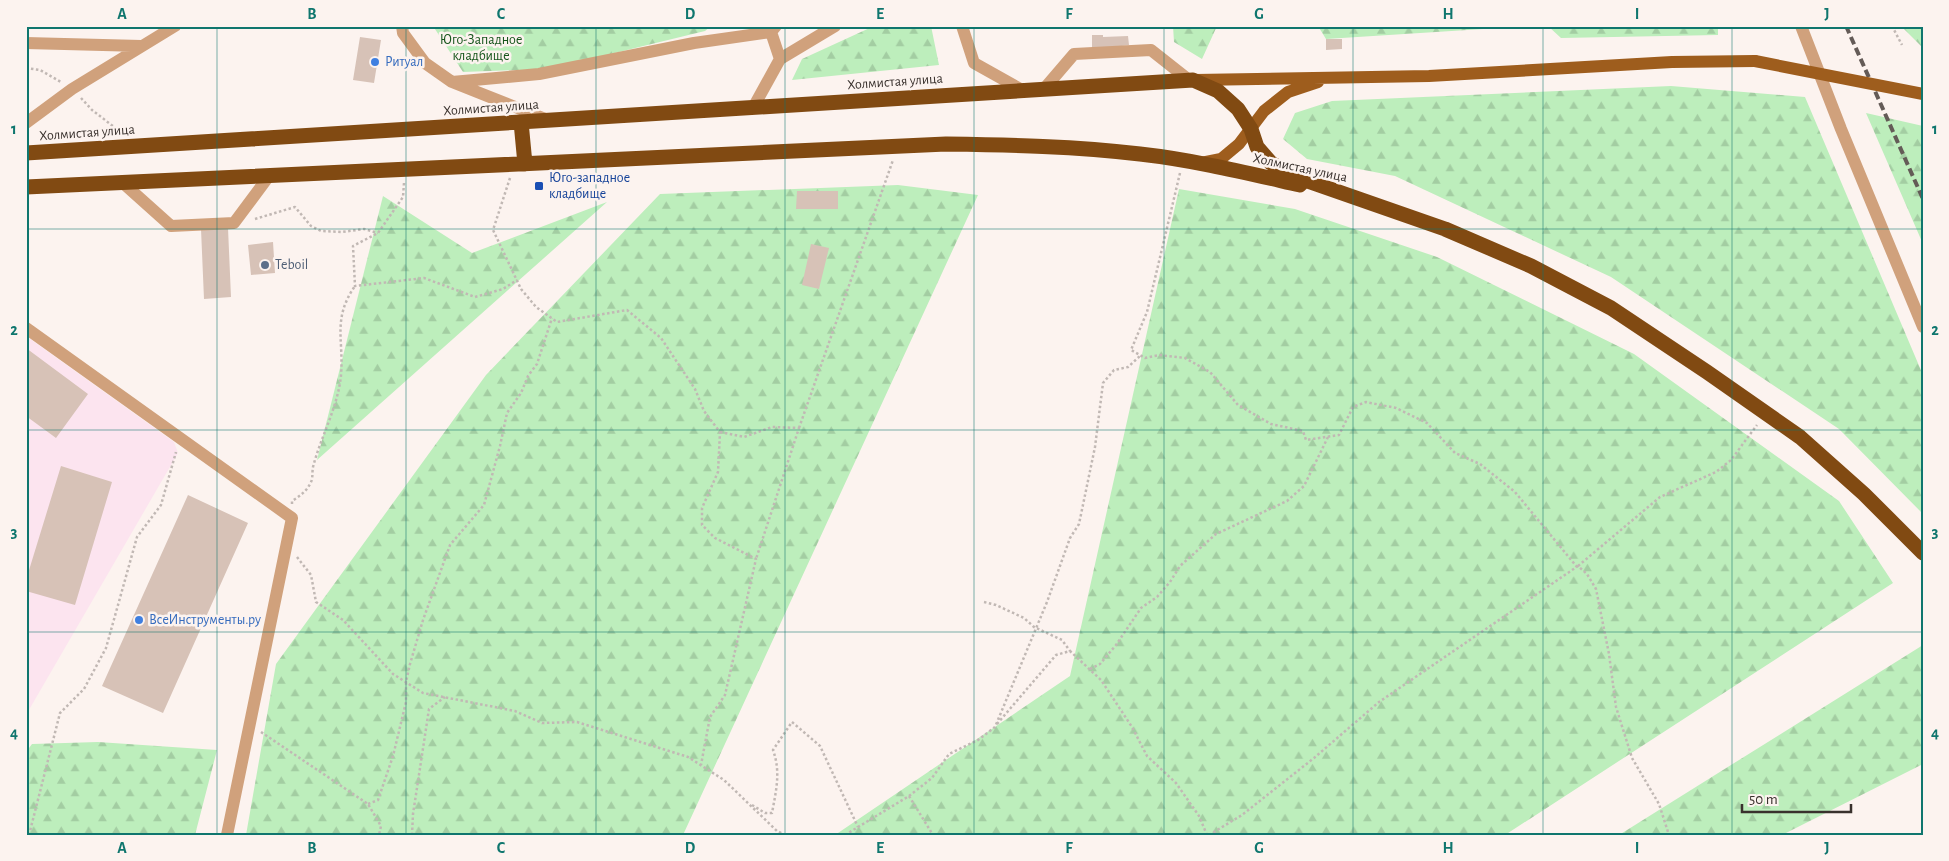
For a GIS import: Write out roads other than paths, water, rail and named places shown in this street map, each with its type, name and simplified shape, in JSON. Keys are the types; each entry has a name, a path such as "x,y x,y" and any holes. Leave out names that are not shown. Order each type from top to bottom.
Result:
{"highway":[{"name":"Холмистая улица","path":"26,153 1191,80 1218,91 1238,109 1251,129 1257,147 1271,163 1296,177 1350,196"},
{"path":"520,164 521,122"},
{"name":"Холмистая улица","path":"26,188 946,144 1027,145 1138,153 1201,163 1350,196"},
{"path":"1350,196 1445,228 1531,266 1611,308 1800,437 1850,482 1923,553"}],"main road":[{"path":"1191,80 1430,76 1672,62 1755,61 1923,94"},
{"path":"1201,163 1221,159 1239,144 1264,110 1288,92 1311,83 1350,77"}],"street":[{"path":"26,123 72,89 175,26"},
{"path":"402,26 402,33 425,63 452,82 550,120"},
{"path":"753,108 780,59 835,26"},
{"path":"962,26 974,63 1024,91"},
{"path":"1801,26 1841,129 1923,327"},
{"path":"452,82 539,74 773,29 780,59"},
{"path":"26,43 142,46"},
{"path":"1044,89 1074,54 1103,52 1151,50 1191,80"},
{"path":"123,183 171,226 234,223 269,176"},
{"path":"26,328 292,518 227,835"}],"railway":[{"path":"1846,26 1923,199"}],"place":[{"name":"Ритуал","path":"375,62"},
{"name":"Юго-западное кладбище","path":"539,186"},
{"name":"Teboil","path":"265,265"},
{"name":"ВсеИнструменты.ру","path":"139,620"}],"park label":[{"name":"Юго-Западное кладбище","path":"481,48"}]}
